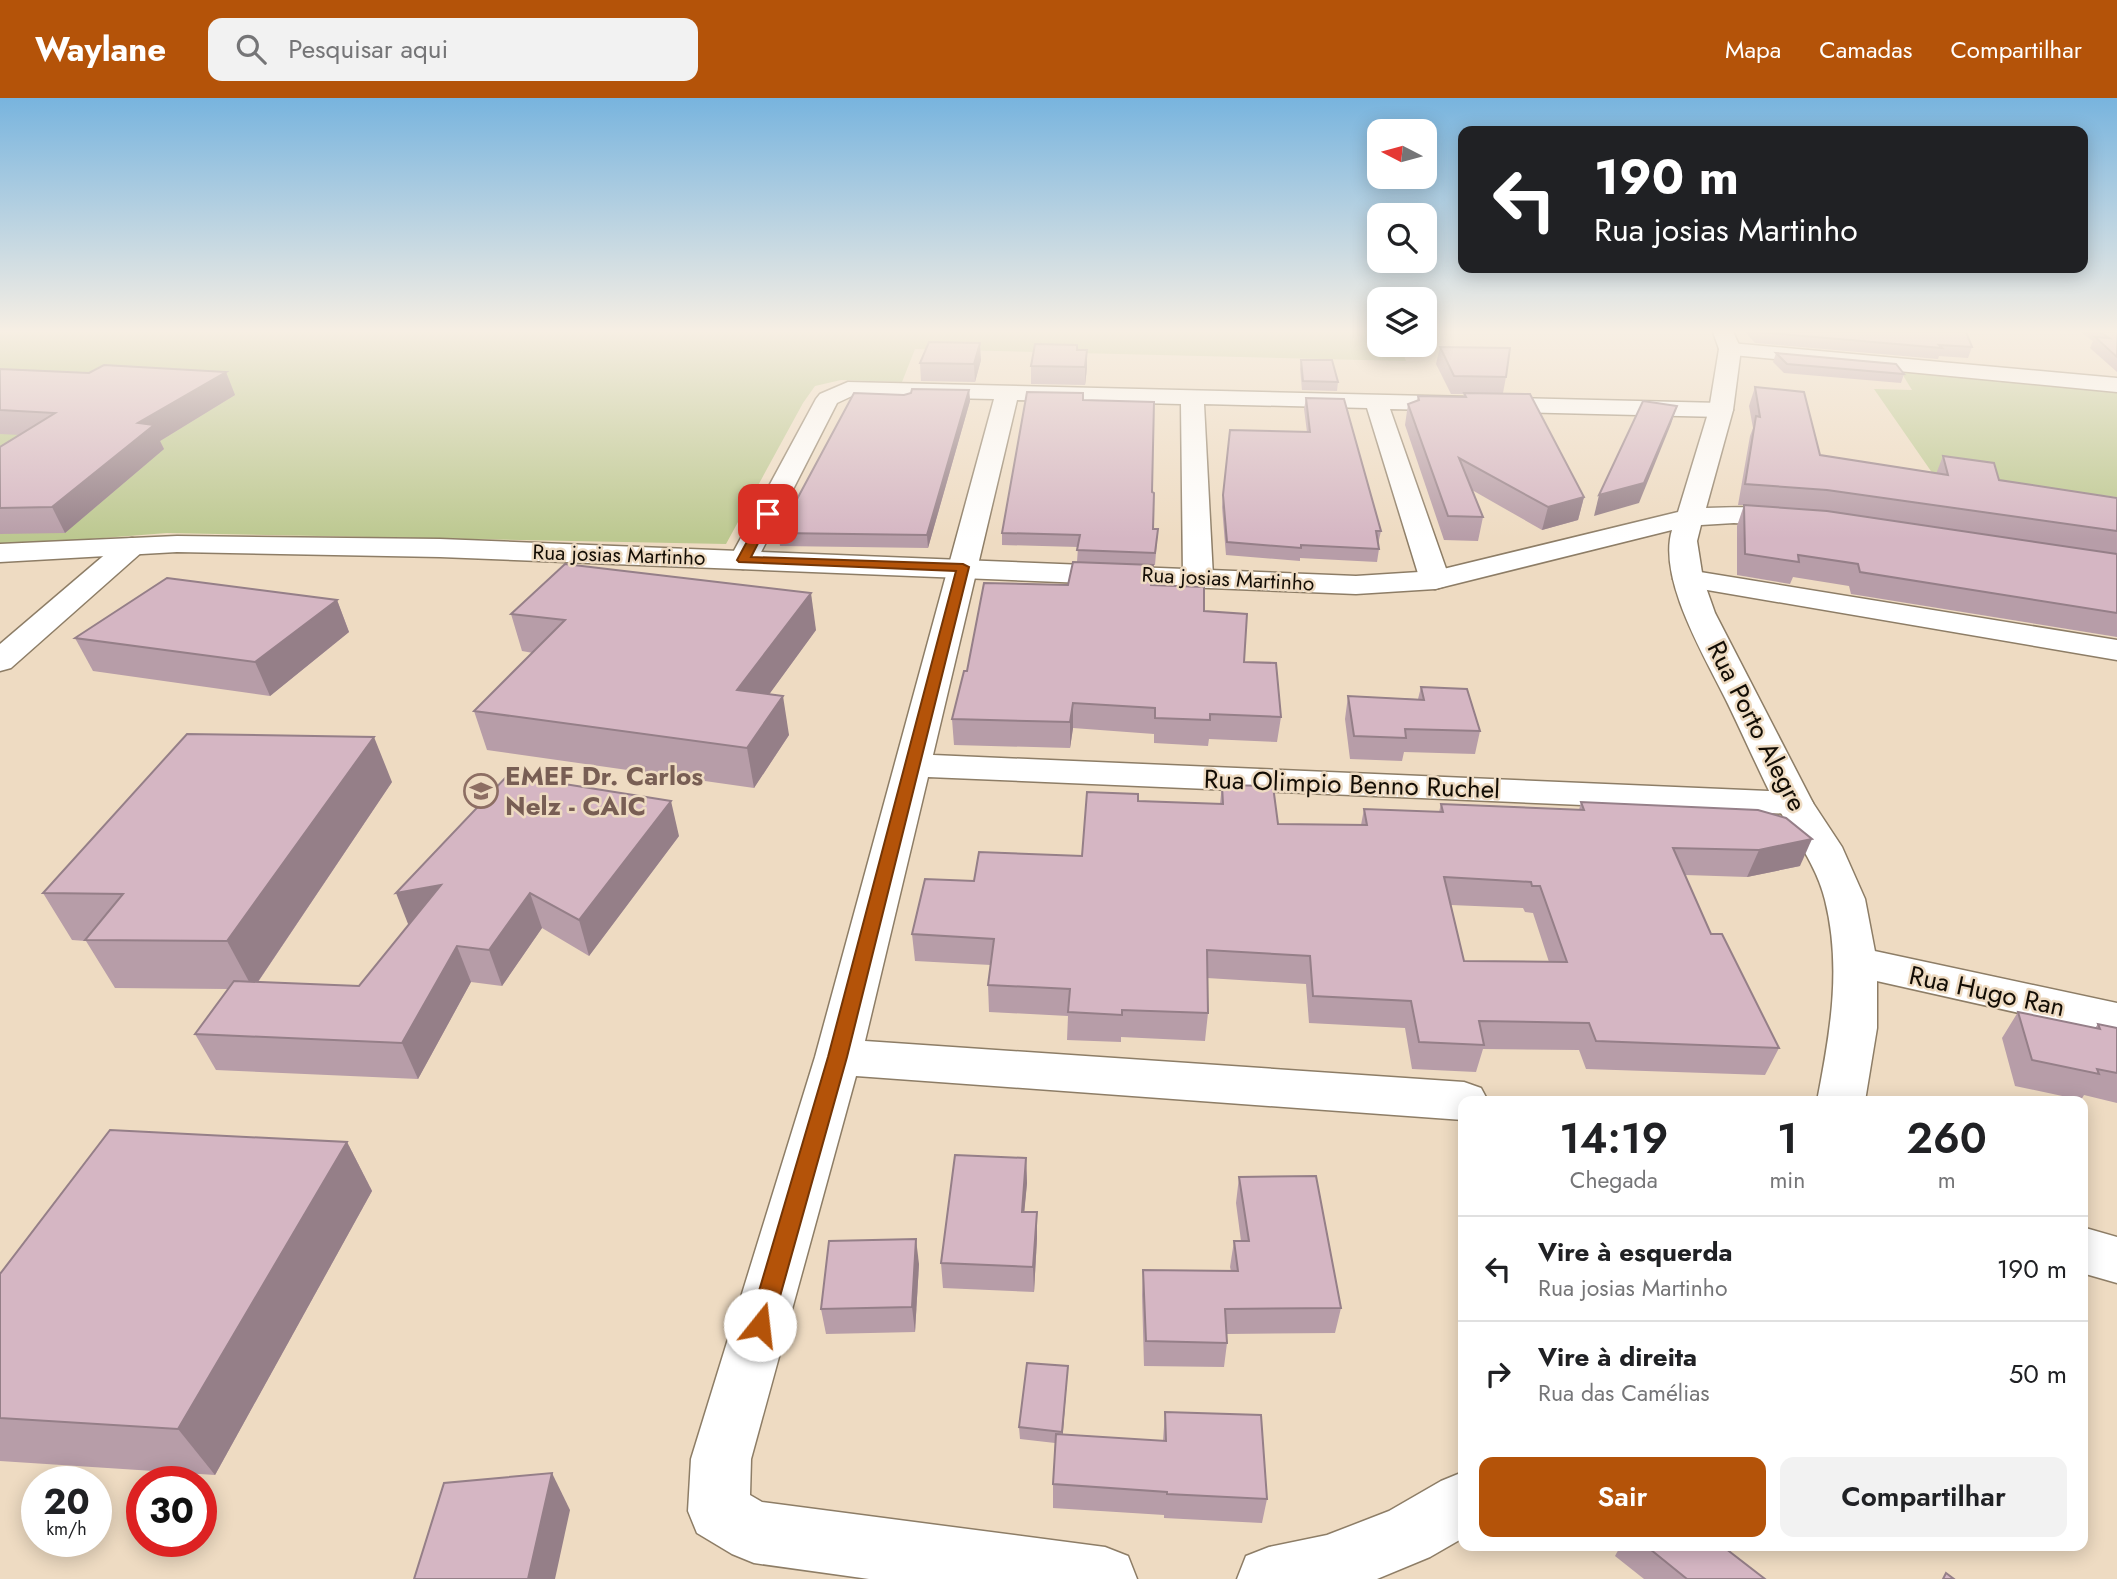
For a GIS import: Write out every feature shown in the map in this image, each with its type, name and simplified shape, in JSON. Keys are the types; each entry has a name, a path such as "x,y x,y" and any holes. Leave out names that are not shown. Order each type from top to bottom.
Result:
{"street":[{"path":"743,560 827,401"},
{"path":"1005,401 838,1057 721,1459 719,1511 754,1532 1105,1579"},
{"path":"1192,401 1198,577"},
{"path":"1376,401 1435,580"},
{"path":"1380,401 1721,410"},
{"name":"Rua Porto Alegre","path":"1722,401 1698,484 1692,517 1683,541 1688,579 1700,613 1794,803 1823,847 1845,899 1856,962 1854,1028 1842,1096"},
{"name":"Rua josias Martinho","path":"0,554 132,546 440,548 1356,584 1435,580 1692,517 1734,515 1819,522"},
{"path":"0,661 132,546"},
{"path":"1688,579 2117,650"},
{"name":"Rua Olimpio Benno Ruchel","path":"911,765 1794,803"},
{"name":"Rua Hugo Ran","path":"1856,962 2117,1019"},
{"path":"838,1057 1458,1101"},
{"path":"2088,1252 2117,1260"},
{"path":"1269,1579 1327,1567 1408,1535 1458,1506"}],"green space":[{"path":"0,401 804,401 726,544 167,533 0,546"},
{"path":"1882,401 2117,401 2117,497 1933,474"}],"building":[{"path":"0,401 176,401 138,423 154,425 52,507 0,508 0,447 55,413 0,410"},
{"path":"850,401 966,401 927,535 778,533 793,501 796,501"},
{"path":"1025,401 1154,402 1153,529 1158,529 1155,553 1077,550 1080,535 1002,533"},
{"path":"1306,401 1345,401 1381,531 1376,531 1379,549 1301,545 1301,548 1227,542 1223,495 1230,430 1310,432"},
{"path":"1416,401 1534,401 1584,497 1548,507 1459,458 1483,517 1448,516 1408,404"},
{"path":"1643,401 1677,406 1644,483 1599,495"},
{"path":"1757,401 1806,401 1820,455 1948,475 1943,456 1994,463 1999,480 2117,498 2117,531 1827,490 1745,484 1756,416 1760,417"},
{"path":"1744,505 1827,511 2117,554 2117,613 1860,572 1858,564 1798,555 1799,562 1745,554"},
{"path":"1073,562 1153,565 1151,585 1204,587 1204,611 1247,614 1244,662 1276,663 1281,717 1210,714 1210,720 1155,718 1155,708 1073,703 1070,722 952,719 964,671 967,671 984,583 1068,585"},
{"path":"565,564 811,593 737,690 783,696 747,748 474,711 565,620 511,614"},
{"path":"167,578 337,600 255,662 75,638"},
{"path":"1421,687 1467,689 1480,731 1405,729 1406,738 1354,736 1348,696 1424,700"},
{"path":"187,734 374,737 227,941 85,940 123,894 43,893"},
{"path":"508,775 671,801 579,920 530,893 489,950 457,946 402,1043 195,1034 234,981 359,986 441,885 396,893"},
{"path":"1222,785 1273,786 1278,824 1367,825 1364,809 1443,812 1441,804 1584,810 1581,802 1758,810 1786,818 1812,839 1759,850 1673,848 1711,934 1722,934 1779,1048 1596,1041 1589,1023 1479,1021 1484,1045 1419,1042 1411,1001 1313,996 1310,956 1207,950 1208,1013 1122,1010 1122,1015 1068,1012 1070,989 988,985 994,939 912,934 925,879 974,881 979,852 1082,856 1087,792 1138,794 1138,801 1223,804","holes":["1444,877 1531,882 1532,886 1540,886 1567,962 1464,961"]},
{"path":"2018,1012 2100,1029 2098,1024 2117,1028 2117,1073 2097,1069 2099,1074 2032,1060"},
{"path":"110,1130 347,1142 178,1429 0,1418 0,1274"},
{"path":"955,1155 1026,1158 1022,1212 1037,1212 1033,1267 941,1263"},
{"path":"1316,1176 1341,1308 1225,1309 1227,1343 1146,1341 1143,1270 1238,1271 1234,1241 1249,1241 1239,1177"},
{"path":"916,1239 912,1307 821,1309 829,1241"},
{"path":"1027,1363 1068,1366 1062,1432 1019,1427"},
{"path":"1165,1412 1261,1415 1267,1499 1053,1484 1056,1434 1166,1441"},
{"path":"552,1473 528,1579 414,1579 444,1483"},
{"path":"1652,1551 1729,1551 1765,1579 1687,1579"},
{"path":"1946,1573 1954,1579 1943,1579"}],"place":[{"name":"EMEF Dr. Carlos Nelz - CAIC","path":"481,791"}],"route":[{"path":"760,1325 838,1057 963,567 743,560 768,514"}]}
